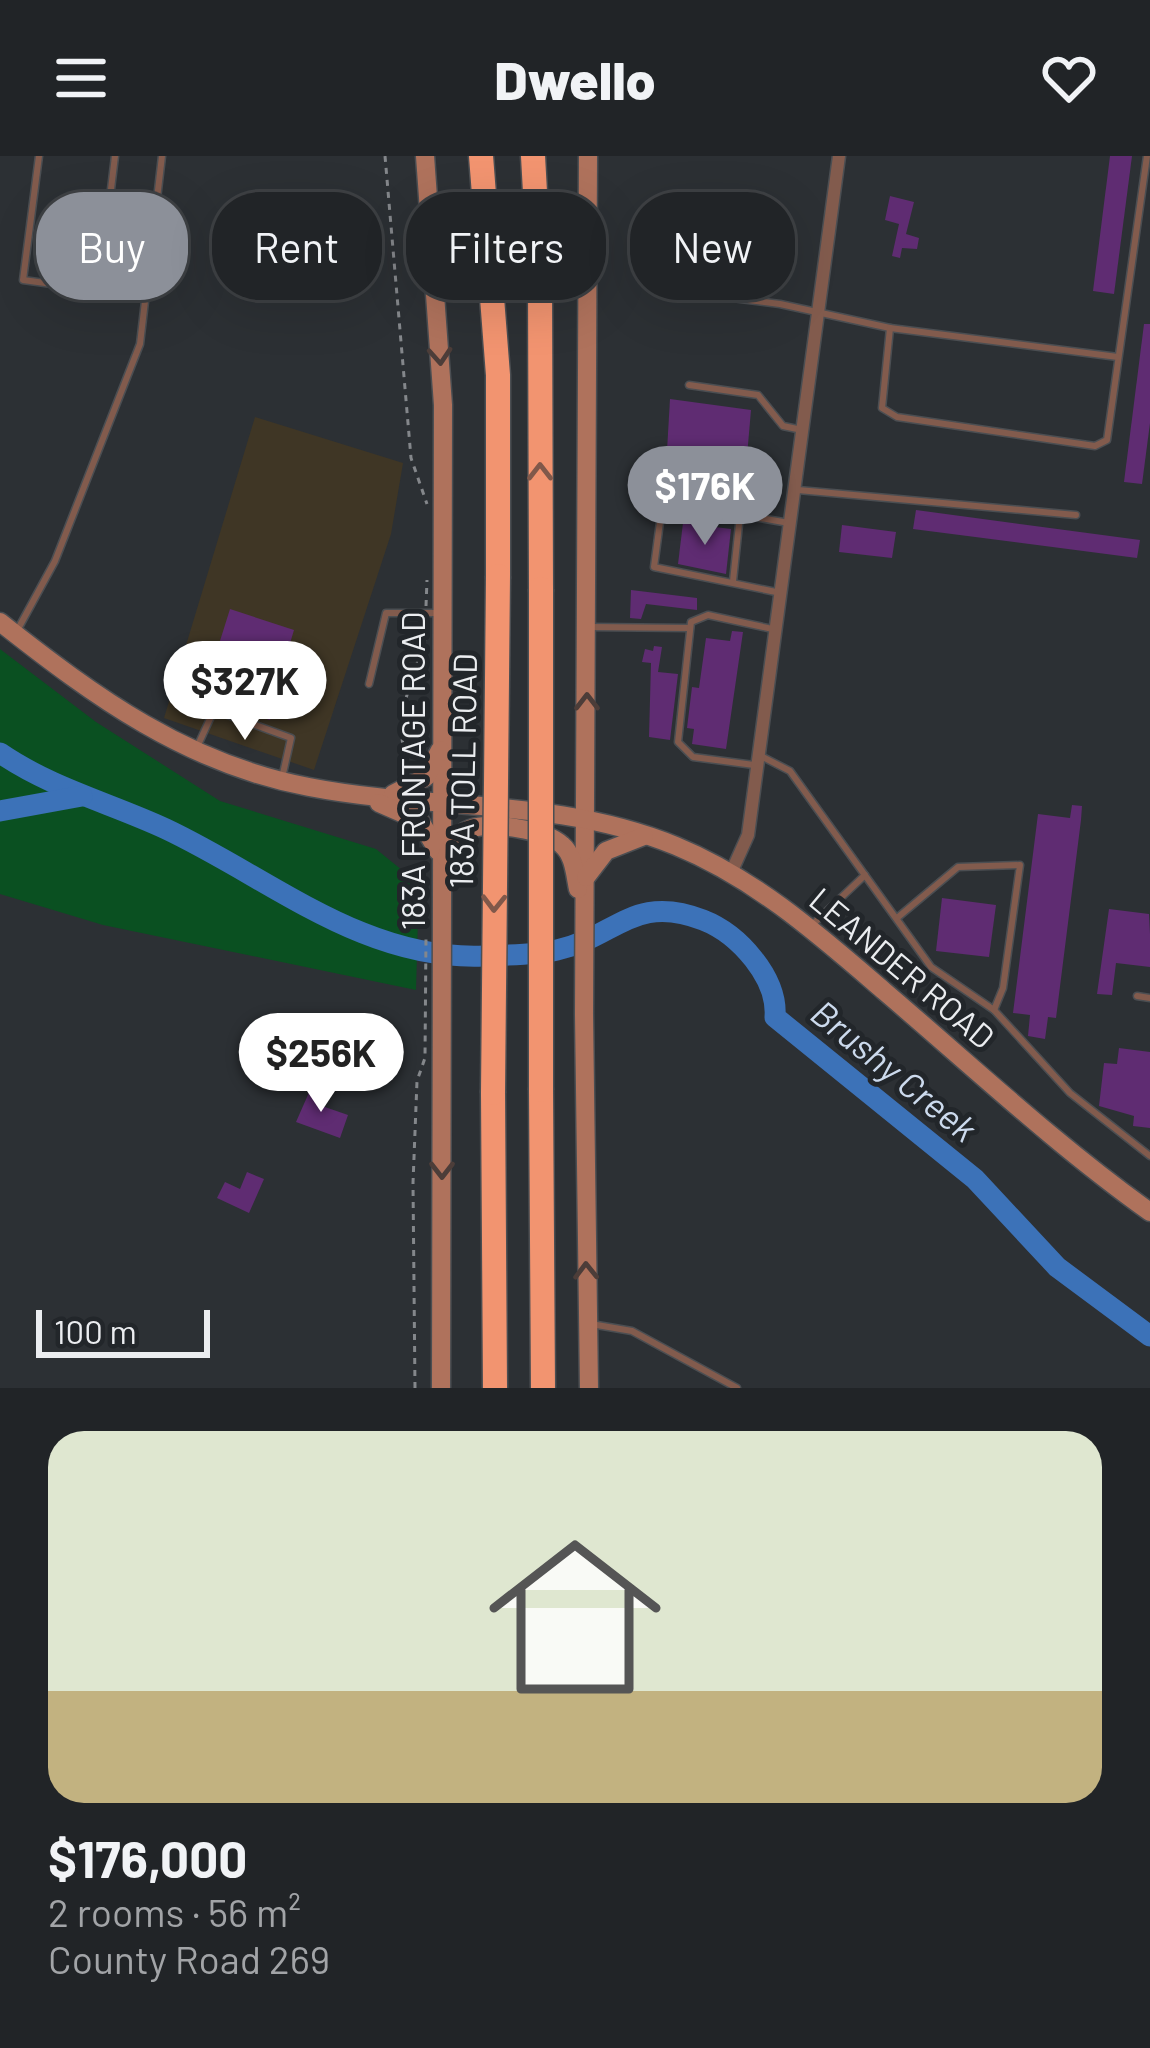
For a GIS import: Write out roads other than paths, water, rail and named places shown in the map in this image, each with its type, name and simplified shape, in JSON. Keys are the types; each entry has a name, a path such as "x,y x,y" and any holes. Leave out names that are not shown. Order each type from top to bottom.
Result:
{"highway":[{"name":"183A TOLL ROAD","path":"481,156 498,375 495,1388"},
{"path":"532,156 540,283 543,1388"}],"main road":[{"name":"183A FRONTAGE ROAD","path":"424,156 443,405 435,613 444,800 434,1011 441,1388"},
{"path":"588,156 588,819 583,880 589,1388"},
{"path":"7,627 120,712 195,752 281,781 355,794 420,821 435,838 442,867"},
{"path":"387,797 426,777 439,757 444,728"},
{"name":"LEANDER ROAD","path":"355,794 588,819 647,836 731,873 809,927 1092,1171 1150,1212"},
{"path":"442,867 453,842 472,828 517,829 561,843 583,880"},
{"path":"583,880 614,846 647,836"}],"street":[{"path":"731,873 748,836 798,490 816,311 839,156"}],"lane":[{"path":"36,282 23,280 39,156"},
{"path":"110,192 115,156"},
{"path":"158,192 162,156"},
{"path":"890,328 882,408 897,417 1095,446 1107,440 1147,156"},
{"path":"7,627 29,617 71,522 140,344 147,300"},
{"path":"738,300 890,328 1119,357"},
{"path":"689,385 758,395 783,426 806,430"},
{"path":"755,518 763,462"},
{"path":"798,490 1076,515"},
{"path":"783,594 654,567 662,507 668,502 793,524"},
{"path":"734,581 740,515"},
{"path":"370,685 386,614 435,613"},
{"path":"778,630 708,615 691,622 678,742 693,757 759,760 790,771 931,967 994,1010 1070,1093 1150,1156"},
{"path":"586,627 690,628"},
{"path":"195,752 214,710 291,738 281,781"},
{"path":"896,919 958,867 1020,866 1003,988 994,1010"},
{"path":"809,927 865,875"},
{"path":"1137,996 1150,998"},
{"path":"588,1323 632,1331 737,1388"}],"waterway":[{"name":"Brushy Creek","path":"0,753 60,786 166,829 319,913 398,945 440,954 540,953 577,944 626,920 659,911 717,927 754,959 770,987 775,1017 975,1179 1057,1267 1150,1336"},
{"path":"0,811 82,796"}]}
